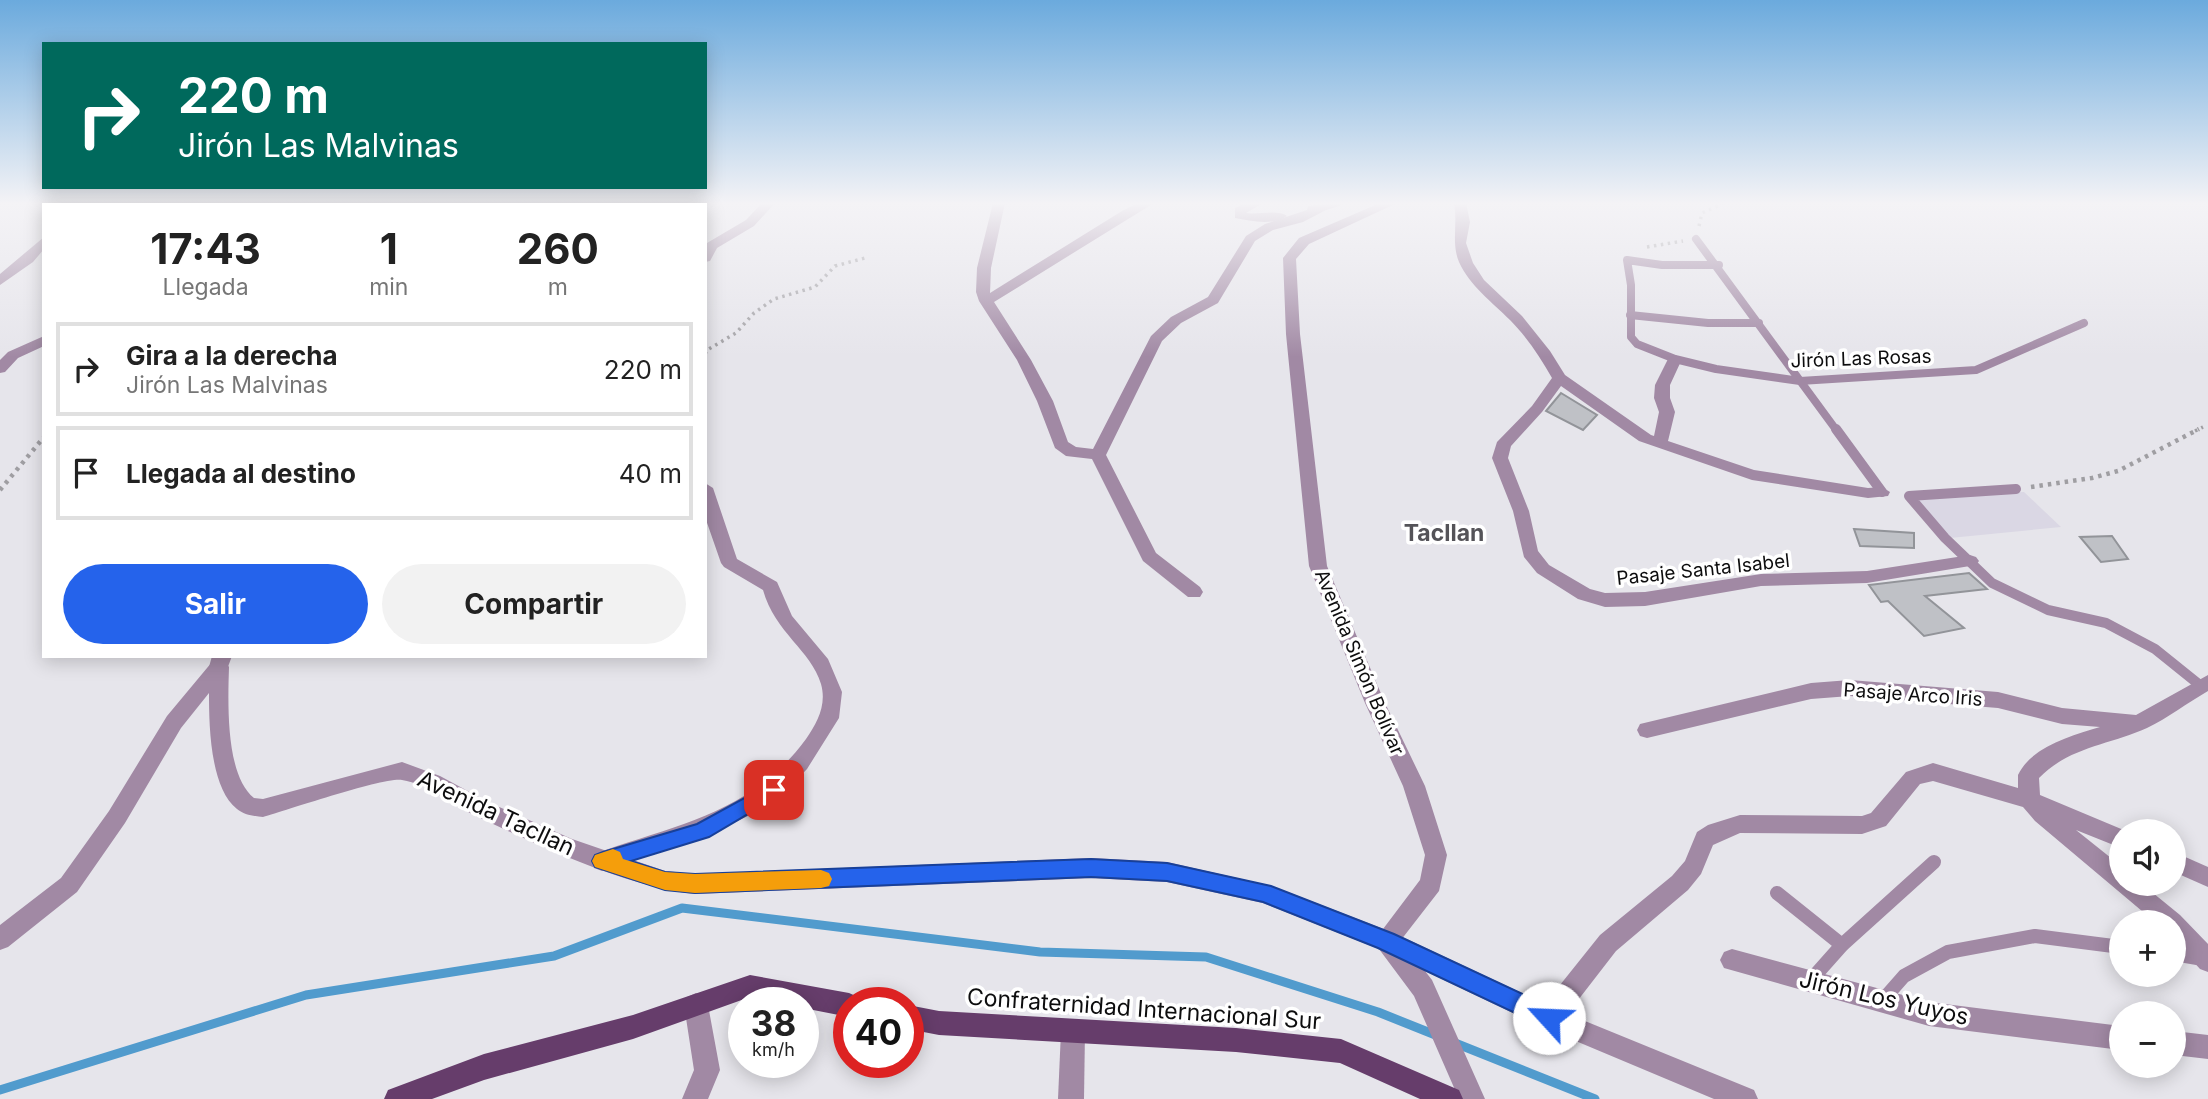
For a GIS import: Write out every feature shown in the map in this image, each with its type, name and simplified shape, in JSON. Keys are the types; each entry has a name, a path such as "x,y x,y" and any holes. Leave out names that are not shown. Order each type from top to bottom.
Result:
{"main road":[{"path":"397,1099 484,1067 633,1027 750,986 833,1002"},
{"name":"Confraternidad Internacional Sur","path":"924,1020 1236,1040 1341,1051 1461,1091"}],"street":[{"path":"0,281 32,254"},
{"path":"986,254 981,276 986,301 1024,360 1045,401 1061,445 1072,452 1098,455"},
{"path":"986,301 1041,271 1062,254"},
{"path":"1098,455 1156,339 1175,320 1213,300 1241,254"},
{"name":"Avenida Simón Bolívar","path":"1292,254 1289,258 1293,334 1307,488 1318,566 1375,703 1414,786 1436,855 1431,884 1386,941"},
{"path":"1463,254 1479,283 1517,319 1559,378 1645,438 1752,475 1868,493 1882,492"},
{"path":"0,369 13,355 42,341"},
{"path":"1660,443 1667,412 1661,401 1661,385 1675,359"},
{"name":"Pasaje Santa Isabel","path":"1559,378 1537,409 1503,445 1500,458 1521,511 1530,553 1542,569 1584,594 1605,600 1645,599 1761,580 1867,577 1970,561"},
{"path":"1098,455 1149,557 1194,592"},
{"path":"603,861 702,831 774,790 806,758 832,713 832,688 823,664 778,611 771,586 730,563 707,495"},
{"name":"Avenida Tacllan","path":"220,661 218,718 231,784 242,801 250,806 263,808 390,772 402,771 433,782 480,808 603,861 665,881 695,884 1091,868 1167,872 1264,893 1386,941 1549,1018 1745,1099"},
{"name":"Avenida Tacllan","path":"0,939 69,885 117,817 174,722 220,661"},
{"path":"2109,870 2062,832 2030,800 2028,775 2040,760 2067,744 2138,723 2204,684"},
{"name":"Pasaje Arco Iris","path":"1647,730 1811,691 1850,688 1998,700 2062,716 2138,723"},
{"path":"1549,1018 1608,943 1680,883 1693,867 1705,839 1716,832 1740,824 1861,825 1878,820 1913,778 1933,772 2030,800 2109,834"},
{"path":"2186,867 2208,877"},
{"path":"2140,896 2157,910"},
{"path":"2186,937 2207,960"},
{"path":"1386,941 1423,988 1461,1091"},
{"name":"Jirón Los Yuyos","path":"1732,960 1929,1014 2109,1036"},
{"path":"695,1099 707,1070 696,1005"},
{"path":"1071,1099 1073,1031"},
{"path":"2186,1044 2208,1047"}],"lane":[{"path":"1709,254 1882,492"},
{"path":"1627,260 1662,265 1718,265"},
{"name":"Jirón Las Rosas","path":"1627,260 1632,285 1631,337 1637,344 1675,359 1716,369 1800,381 1976,370 2084,323"},
{"path":"1630,315 1708,323 1759,324"},
{"path":"2015,489 1910,494 1910,499 1945,538 1992,583 2048,610 2106,623 2155,649 2204,684"},
{"path":"1809,982 1842,944 1934,862"},
{"path":"1777,893 1842,944"},
{"path":"1882,1001 1905,976 1948,952 2035,936 2109,945"},
{"path":"2186,956 2207,960"}],"path":[{"path":"1627,260 1629,254"},
{"path":"707,349 736,333 754,313 774,299 815,287 835,266 865,258"},
{"path":"2015,489 2092,478 2118,471 2203,427"},
{"path":"0,490 42,438"}],"shaded area":[{"path":"2024,492 2061,527 1950,538 1915,497"}],"building":[{"path":"1561,393 1597,415 1583,430 1546,411"},
{"path":"1854,529 1914,533 1914,548 1860,546"},
{"path":"2112,536 2128,559 2101,562 2080,537"},
{"path":"1969,573 1987,589 1925,596 1964,628 1924,636 1888,601 1881,602 1869,585"}],"waterway":[{"path":"0,1090 306,995 554,956 682,908 1040,952 1206,957 1378,1012 1438,1036"},
{"path":"1455,1043 1595,1099"}],"slow traffic":[{"path":"613,858 603,861 665,881 695,884 821,879"}],"district":[{"name":"Tacllan","path":"1444,533"}],"route":[{"path":"774,790 702,831 603,861 665,881 695,884 1091,868 1167,872 1264,893 1386,941 1549,1018"}]}
